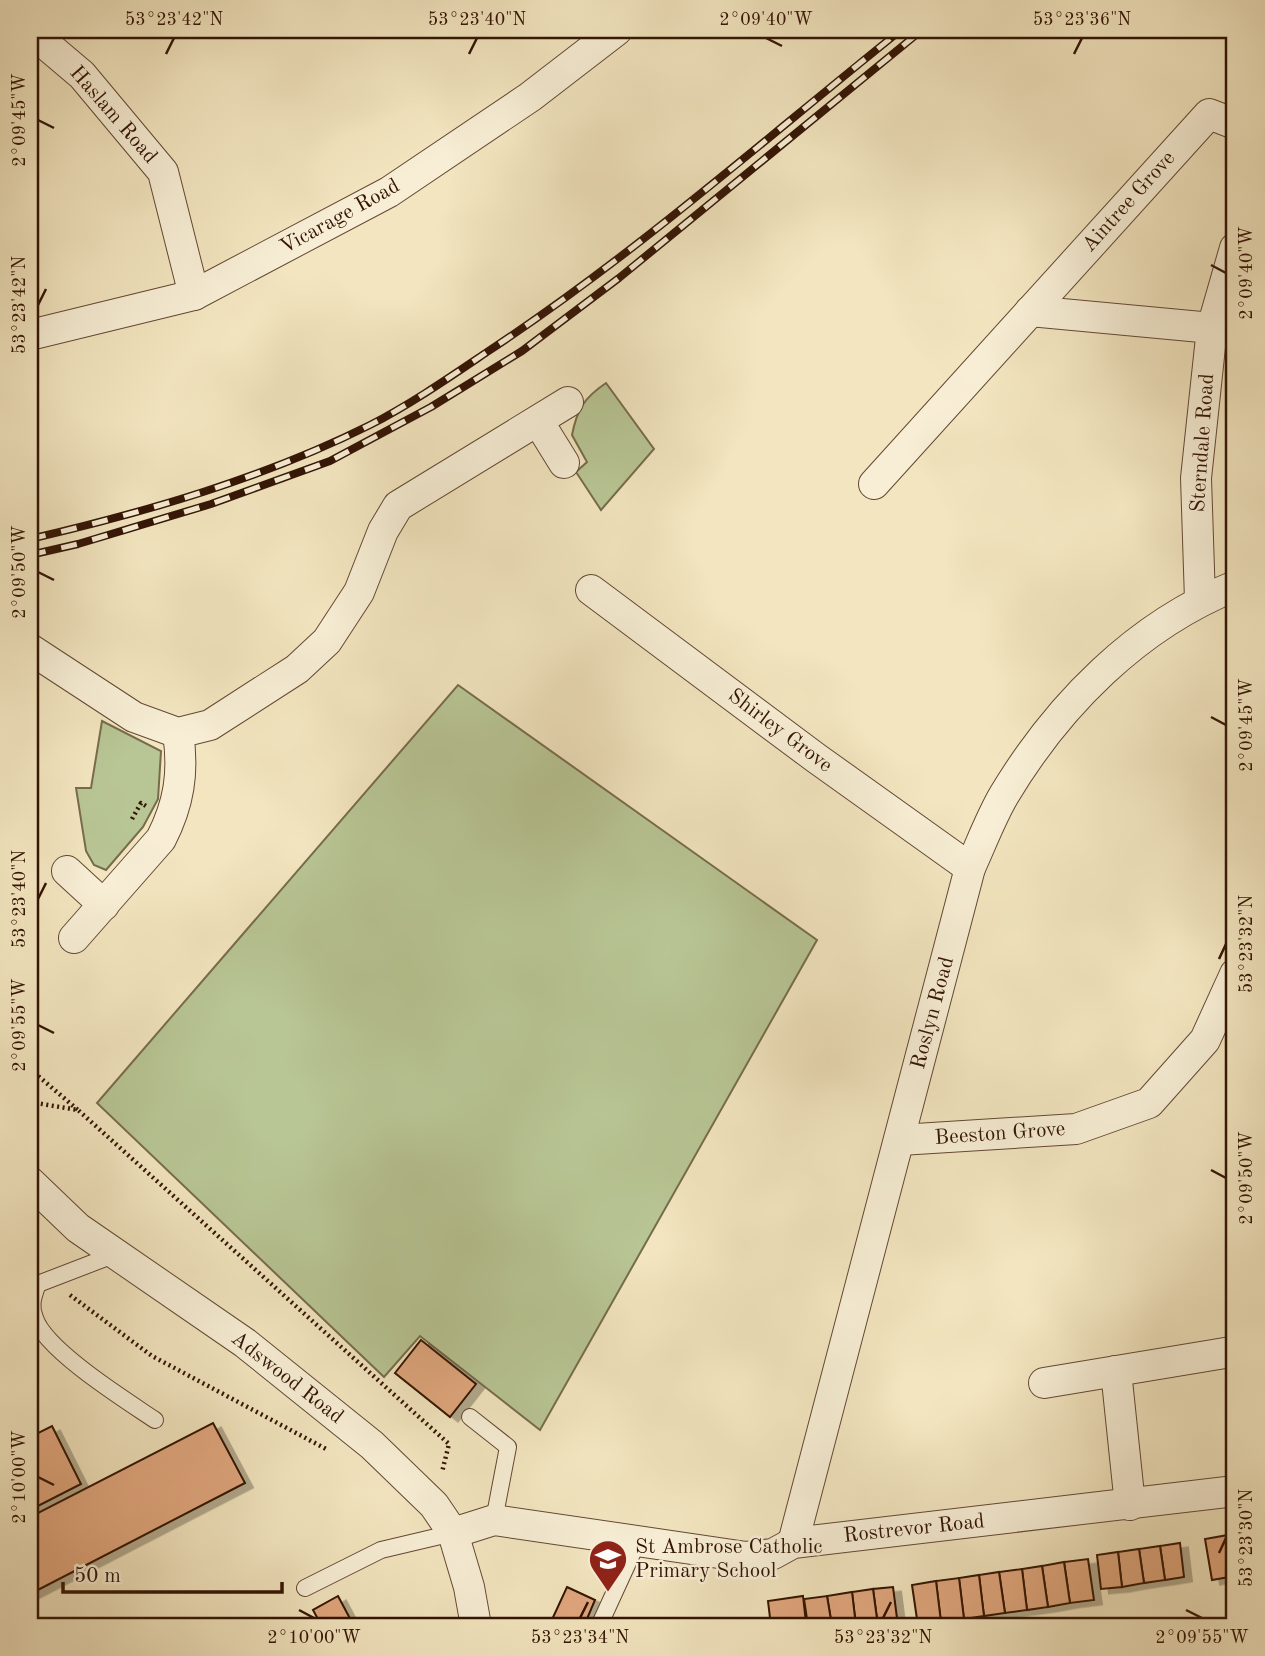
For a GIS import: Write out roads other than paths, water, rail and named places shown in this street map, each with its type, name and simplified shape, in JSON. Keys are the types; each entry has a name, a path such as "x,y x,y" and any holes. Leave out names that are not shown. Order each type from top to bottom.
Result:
{"street":[{"name":"Vicarage Road","path":"30,335 194,295 389,192 530,97 617,30"},
{"name":"Haslam Road","path":"30,31 82,75 163,172 194,295"},
{"name":"Aintree Grove","path":"874,484 1209,114 1235,124"},
{"name":"Sterndale Road","path":"1200,600 1196,478 1212,328 1235,248"},
{"path":"1030,311 1212,328"},
{"path":"30,649 134,717 178,733 210,724 297,669 327,641 359,592 383,531 398,506 568,402"},
{"path":"538,421 564,463"},
{"name":"Roslyn Road","path":"793,1543 970,868 1003,796 1047,732 1108,665 1200,600 1235,586"},
{"name":"Shirley Grove","path":"591,590 816,758 970,868"},
{"path":"74,938 161,839 170,822 180,792 178,733"},
{"path":"67,871 104,905"},
{"name":"Beeston Grove","path":"900,1140 1076,1129 1149,1103 1205,1041 1235,974"},
{"name":"Adswood Road","path":"30,1182 78,1228 245,1343 372,1445 434,1504 453,1534 469,1587 476,1626"},
{"path":"1044,1383 1231,1352"},
{"path":"1116,1371 1130,1505"},
{"name":"Rostrevor Road","path":"453,1534 494,1520 746,1557 773,1554 793,1543 1235,1491"}],"lane":[{"path":"116,1254 39,1285 31,1303 35,1321 53,1343 95,1378 156,1420"},
{"path":"470,1417 508,1447 494,1520"},
{"path":"305,1588 381,1550 453,1534"},
{"path":"599,1626 638,1541"}],"railway":[{"path":"30,539 204,492 330,444 400,408 487,352 594,277 901,30"},
{"path":"30,555 78,544 211,504 330,461 431,407 522,351 619,278 922,30"}],"place":[{"name":"St Ambrose Catholic Primary School","path":"608,1593"}]}
